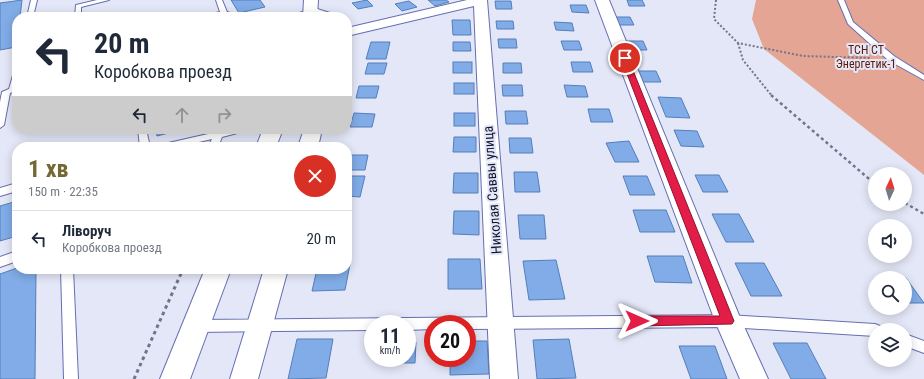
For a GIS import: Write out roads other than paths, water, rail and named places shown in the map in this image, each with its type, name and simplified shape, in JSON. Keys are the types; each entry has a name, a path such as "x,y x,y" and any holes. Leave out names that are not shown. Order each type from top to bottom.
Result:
{"main road":[{"path":"175,379 194,326 216,274"}],"street":[{"path":"602,0 728,321 754,379"},
{"path":"352,31 480,1"},
{"name":"Николая Саввы улица","path":"480,1 504,379"},
{"path":"244,379 275,274"}],"lane":[{"path":"31,12 34,0"},
{"path":"78,3 106,0"},
{"path":"219,0 224,12"},
{"path":"840,0 850,23 891,58 924,78"},
{"path":"0,125 6,92 12,91"},
{"path":"185,142 218,134"},
{"path":"215,142 218,134"},
{"path":"0,192 12,188"},
{"path":"0,262 12,258"},
{"path":"67,274 71,379"},
{"path":"194,326 728,321 868,330"},
{"path":"912,343 924,347"}],"park label":[{"name":"ТСН СТ Энергетик-1","path":"866,57"}]}
